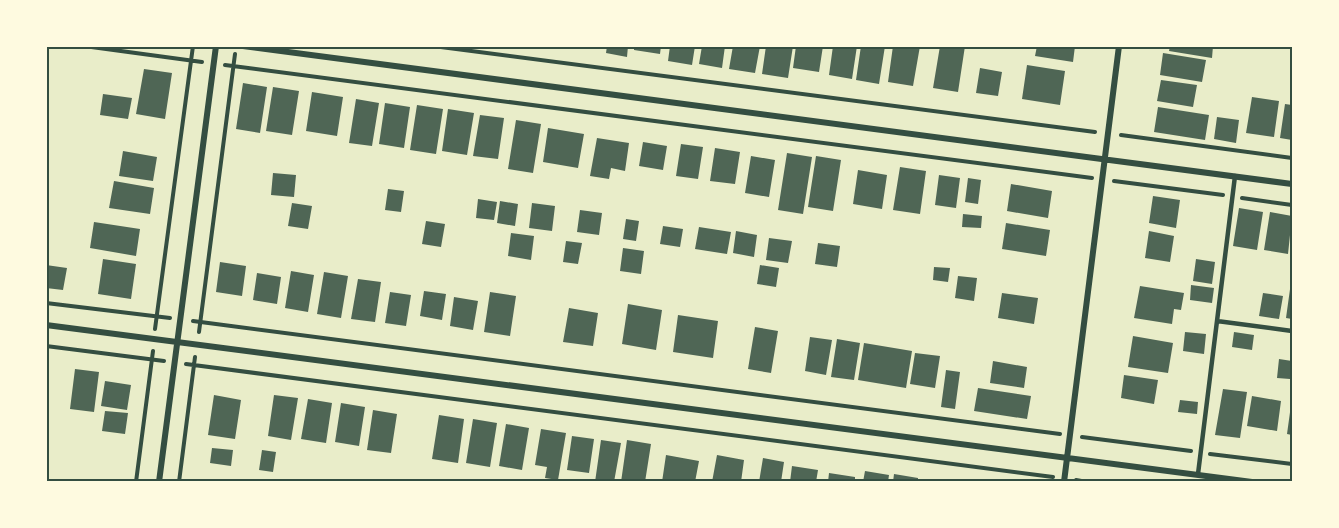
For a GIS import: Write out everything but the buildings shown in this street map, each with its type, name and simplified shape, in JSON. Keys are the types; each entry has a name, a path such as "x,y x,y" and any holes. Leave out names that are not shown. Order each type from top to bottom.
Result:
{"street":[{"path":"159,482 216,46"},
{"path":"243,46 1293,184"},
{"path":"1064,480 1119,46"},
{"path":"46,325 1252,482"}],"lane":[{"path":"1198,474 1235,176"},
{"path":"1217,321 1293,331"}],"path":[{"path":"84,46 1293,205"},
{"path":"136,482 193,46"},
{"path":"179,482 237,46"},
{"path":"433,46 1293,158"},
{"path":"46,303 1293,464"},
{"path":"46,346 1087,482"}]}
